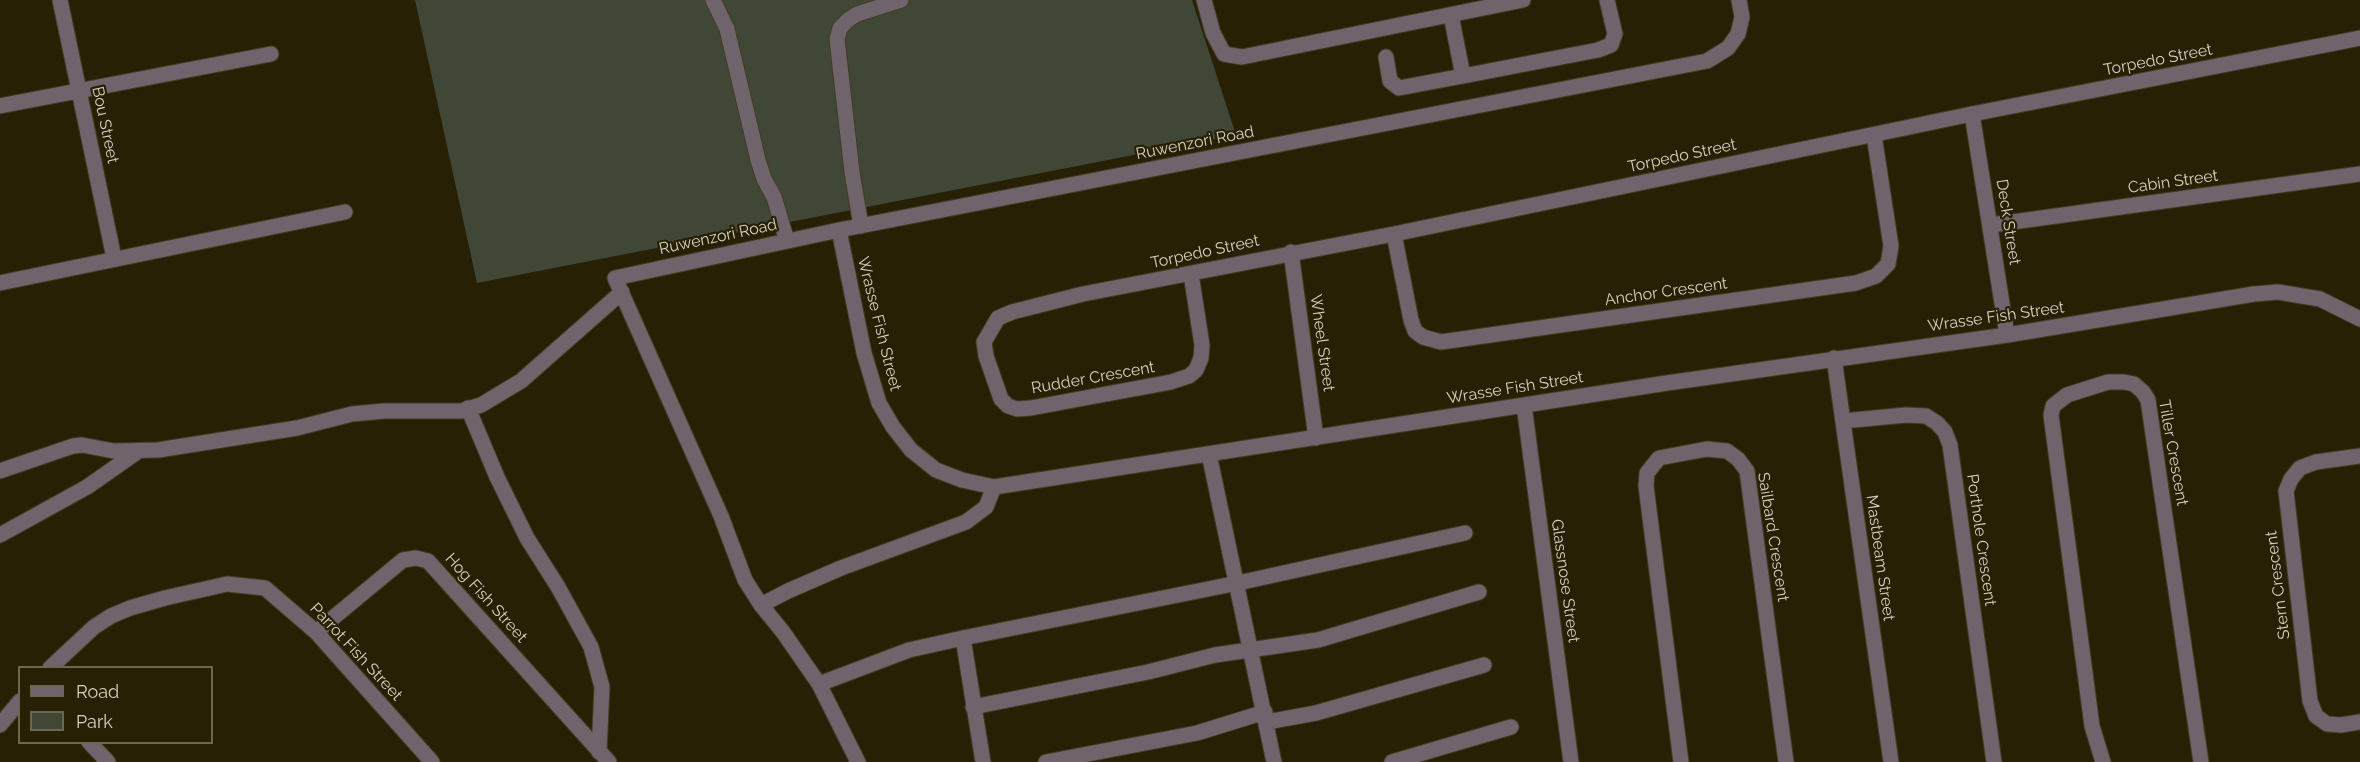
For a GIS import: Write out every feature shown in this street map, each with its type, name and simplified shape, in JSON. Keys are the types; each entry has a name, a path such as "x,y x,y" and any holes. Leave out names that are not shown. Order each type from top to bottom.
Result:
{"street":[{"name":"Bou Street","path":"60,0 114,258"},
{"path":"713,0 727,29 758,160 764,179 774,197 787,241"},
{"path":"861,226 852,172 837,39 840,28 857,14 901,0"},
{"path":"1204,0 1213,33 1224,54 1242,57 1523,0"},
{"path":"1386,57 1390,81 1399,88 1598,50 1611,45 1615,34 1607,0"},
{"name":"Ruwenzori Road","path":"619,285 838,230 1707,61 1728,48 1738,34 1742,16 1739,0"},
{"path":"1451,15 1463,76"},
{"name":"Torpedo Street","path":"1012,312 1083,294 1291,252 1394,234 1972,114 2360,38"},
{"path":"0,106 271,54"},
{"name":"Deck Street","path":"1972,114 2007,334"},
{"name":"Anchor Crescent","path":"1394,234 1415,332 1440,342 1856,283 1876,276 1888,264 1891,246 1874,135"},
{"name":"Cabin Street","path":"1991,225 2360,174"},
{"path":"0,283 345,212"},
{"name":"Wrasse Fish Street","path":"838,230 864,353 879,403 893,427 911,450 936,470 962,480 994,487 1834,358 2007,334 2254,294 2278,292 2320,299 2360,319"},
{"name":"Wheel Street","path":"1291,252 1316,438"},
{"name":"Rudder Crescent","path":"1012,312 998,318 984,342 994,384 1001,399 1008,406 1017,409 1031,408 1171,382 1189,376 1196,370 1201,358 1202,345 1191,274"},
{"path":"0,471 73,446 137,452 244,438 352,414 384,411 444,412 468,408 500,395 521,381 619,285 721,516 745,580 819,684 858,762"},
{"name":"Mastbeam Street","path":"1834,358 1891,762"},
{"name":"Tiller Crescent","path":"2103,762 2092,726 2051,415 2053,406 2067,395 2108,382 2124,382 2134,384 2148,400 2201,762"},
{"name":"Glassnose Street","path":"1524,405 1571,762"},
{"path":"468,408 497,477 527,538 574,614 591,647 602,687 604,757"},
{"name":"Porthole Crescent","path":"1843,421 1906,415 1926,416 1946,432 1950,445 1994,762"},
{"name":"Sailbard Crescent","path":"1681,762 1646,486 1647,473 1659,458 1707,449 1727,451 1738,459 1746,471 1786,762"},
{"path":"0,535 87,487 137,452"},
{"path":"1209,454 1274,762"},
{"name":"Stern Crescent","path":"2360,456 2316,462 2300,468 2286,490 2310,701 2316,716 2327,724 2341,725 2360,722"},
{"path":"761,605 841,568 966,522 987,507 994,487"},
{"path":"819,684 909,650 1238,583 1465,533"},
{"name":"Hog Fish Street","path":"316,632 398,564 416,558 428,561 604,757"},
{"name":"Parrot Fish Street","path":"52,666 94,627 111,616 165,597 227,584 265,588 316,632 432,762"},
{"path":"973,707 1148,672 1215,655 1318,640 1479,592"},
{"path":"963,638 983,762"},
{"path":"1046,762 1169,739 1266,717 1316,713 1484,665"},
{"path":"0,725 18,703"},
{"path":"1392,762 1511,727"},
{"path":"91,744 108,762"}],"green space":[{"path":"415,0 1192,0 1236,135 477,283"}]}
